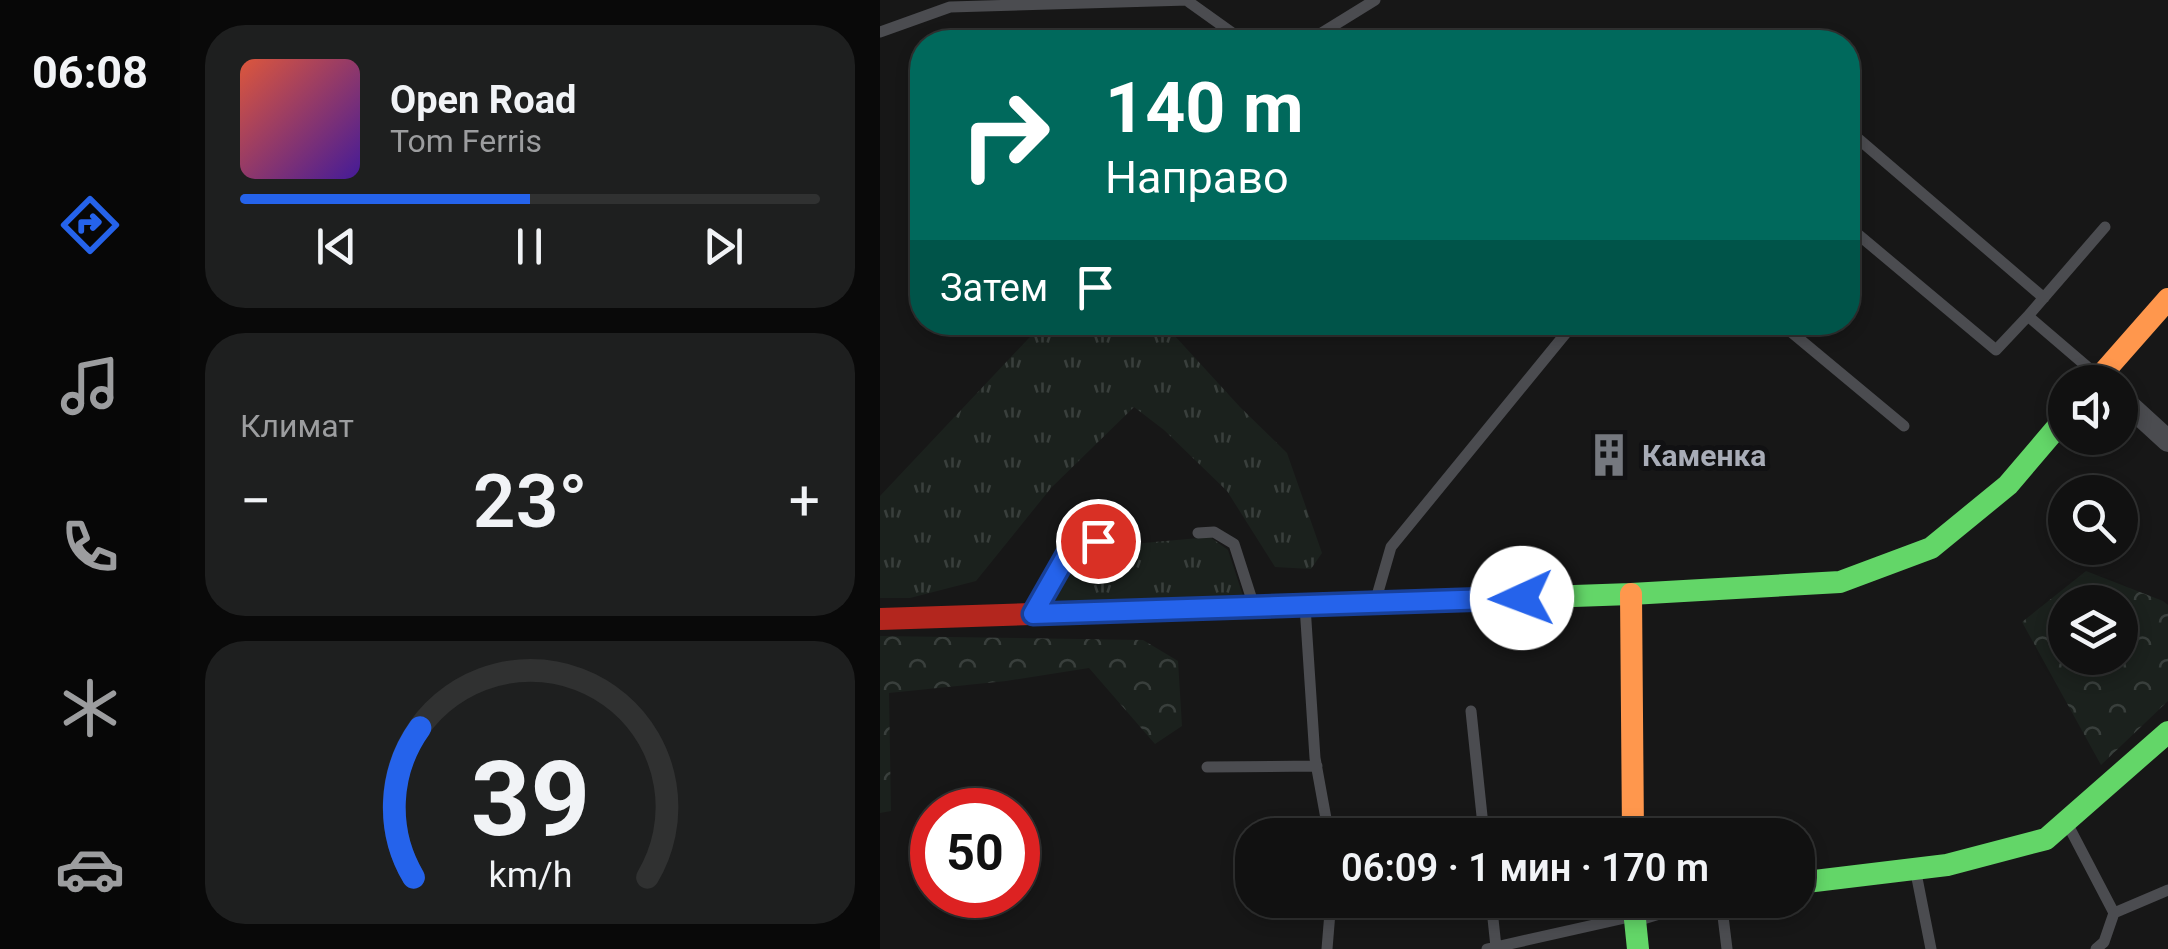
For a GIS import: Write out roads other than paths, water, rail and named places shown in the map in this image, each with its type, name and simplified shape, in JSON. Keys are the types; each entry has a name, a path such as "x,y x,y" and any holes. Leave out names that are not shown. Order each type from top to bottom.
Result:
{"main road":[{"path":"2113,365 2168,299"},
{"path":"880,619 1631,594 1840,582 1931,548 2008,484 2048,438"},
{"path":"1631,594 1633,818"},
{"path":"1815,881 1947,865 2046,839 2168,732"},
{"path":"1635,918 1638,949"}],"street":[{"path":"2138,414 2168,441"}],"lane":[{"path":"1326,30 1375,0"},
{"path":"880,32 950,7 1188,1 1228,30"},
{"path":"1860,140 2044,298"},
{"path":"1860,236 1996,350 2106,226"},
{"path":"2028,316 2082,365"},
{"path":"1375,603 1391,547 1565,335"},
{"path":"1795,335 1904,426"},
{"path":"1198,533 1214,532 1234,544 1254,606"},
{"path":"1033,614 1073,544 1128,539"},
{"path":"1305,605 1317,766 1326,818"},
{"path":"1471,711 1482,818"},
{"path":"1208,767 1317,766"},
{"path":"2066,822 2114,913 2104,942 2096,949"},
{"path":"1916,869 1931,949"},
{"path":"2114,913 2168,890"},
{"path":"1327,949 1330,918"},
{"path":"1491,918 1492,948 1598,918"},
{"path":"1723,918 1727,949"}],"place":[{"name":"Каменка","path":"1609,455"}]}
